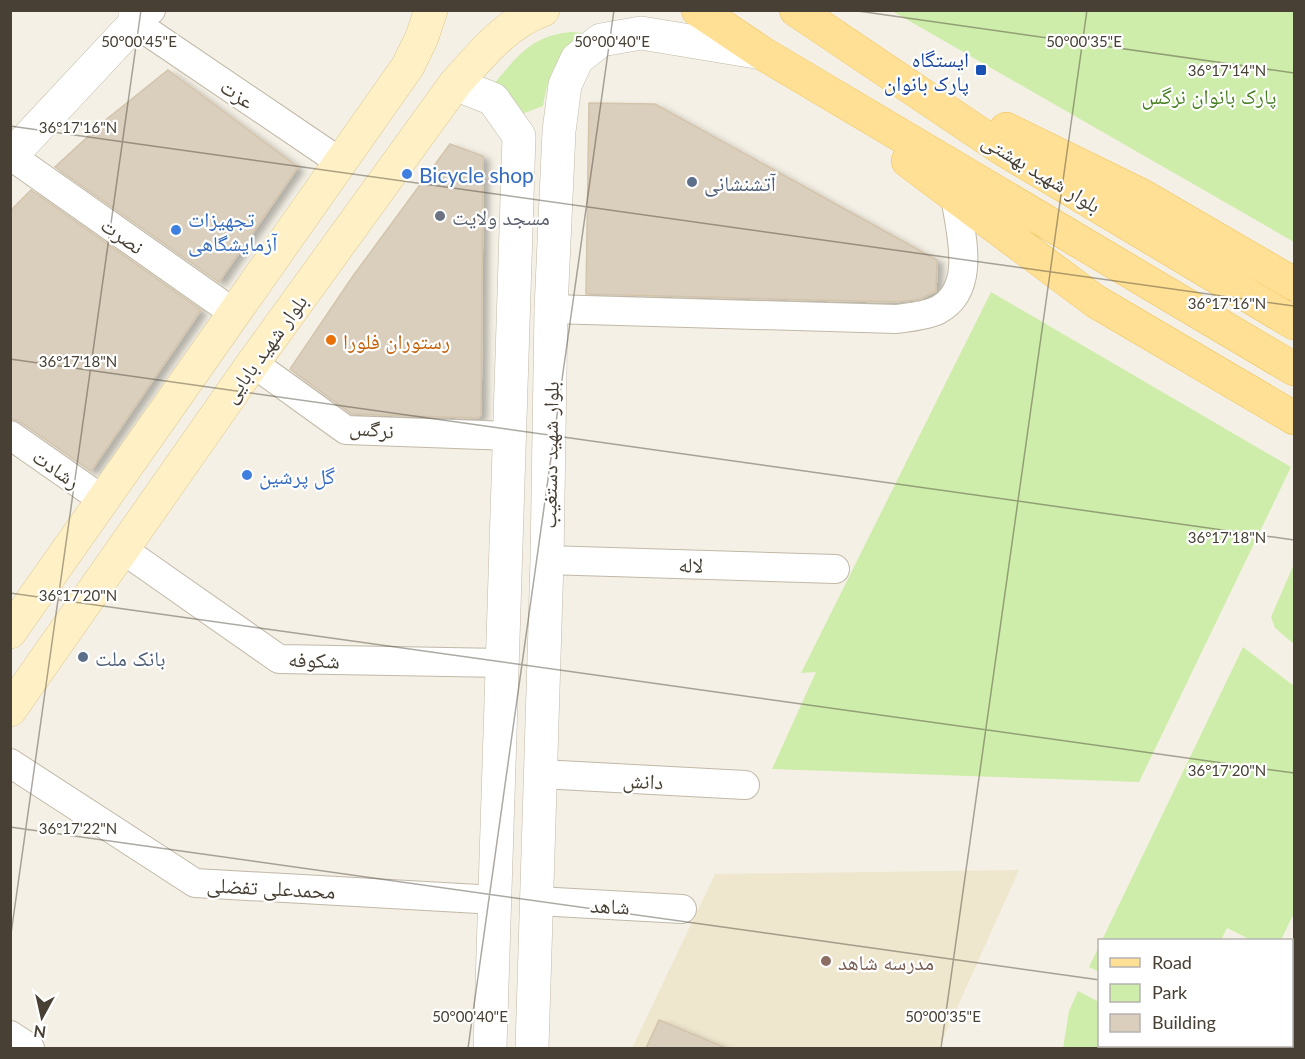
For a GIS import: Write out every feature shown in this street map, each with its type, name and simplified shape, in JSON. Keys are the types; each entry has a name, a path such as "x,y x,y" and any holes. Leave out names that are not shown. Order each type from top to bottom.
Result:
{"main road":[{"name":"بلوار شهید بابایی","path":"10,632 408,66 422,37 431,10"},
{"name":"بلوار شهید بهشتی","path":"698,10 964,187"},
{"name":"بلوار شهید بهشتی","path":"796,10 824,22 882,67 1000,148 1294,323"},
{"name":"بلوار شهید بابایی","path":"10,710 253,363 455,84 487,48 511,28 537,12"},
{"path":"882,67 1141,195 1294,284"},
{"path":"964,187 1294,369"},
{"path":"964,187 1095,301 1294,418"}],"street":[{"name":"عزت","path":"140,15 340,162"},
{"path":"11,157 140,15"},
{"name":"بلوار شهید دستغیب","path":"532,1048 547,560 551,309 559,131 565,85 577,59 601,40 641,33 762,52"},
{"path":"455,84 493,99 519,136 537,126 545,125 559,131"},
{"name":"بلوار شهید دستغیب","path":"490,1048 519,136"},
{"name":"نصرت","path":"11,157 234,314"},
{"path":"551,309 896,319 938,310 949,302 962,279 964,187"},
{"name":"نرگس","path":"253,363 346,430 510,436"},
{"name":"رشادت","path":"10,435 103,500"},
{"name":"شکوفه","path":"122,549 279,658 503,663"},
{"name":"لاله","path":"547,560 835,568"},
{"name":"محمدعلی تفضلی","path":"10,763 195,883 496,900"},
{"name":"دانش","path":"541,774 745,785"},
{"path":"496,900 537,901"},
{"name":"شاهد","path":"537,901 682,909"},
{"path":"10,1035 30,1048"}],"shaded area":[{"name":"مدرسه شاهد","path":"1019,870 939,1048 632,1048 715,874"}],"green space":[{"name":"پارک بانوان نرگس","path":"892,11 1294,11 1294,242"},
{"path":"584,33 556,65 548,82 543,106 522,114 492,86 517,57 535,43 557,34"},
{"path":"991,292 1291,467 1139,782 772,769 816,672 801,673"},
{"path":"1294,564 1294,644 1275,628 1271,617"},
{"path":"1243,647 1294,686 1294,913 1281,939 1249,939 1227,928 1222,939 1102,939"},
{"path":"1098,948 1098,972 1089,967"},
{"path":"1078,991 1098,1001 1098,1047 1156,1048 1063,1048 1069,1011"}],"building":[{"path":"168,70 298,167 219,282 55,167 108,118"},
{"name":"آتشنشانی","path":"589,103 655,104 937,260 936,291 920,299 895,302 586,294"},
{"path":"450,144 483,156 481,415 478,418 352,414 290,369 353,276"},
{"path":"31,190 201,310 91,471 19,421 10,419 10,211"},
{"path":"659,1020 726,1048 646,1048"}],"place":[{"name":"ایستگاه پارک بانوان","path":"981,70"},
{"name":"Bicycle shop","path":"407,174"},
{"name":"آتشنشانی","path":"692,182"},
{"name":"مسجد ولایت","path":"440,216"},
{"name":"تجهیزات آزمایشگاهی","path":"176,230"},
{"name":"رستوران فلورا","path":"331,340"},
{"name":"گل پرشین","path":"247,475"},
{"name":"بانک ملت","path":"83,657"},
{"name":"مدرسه شاهد","path":"826,961"}]}
